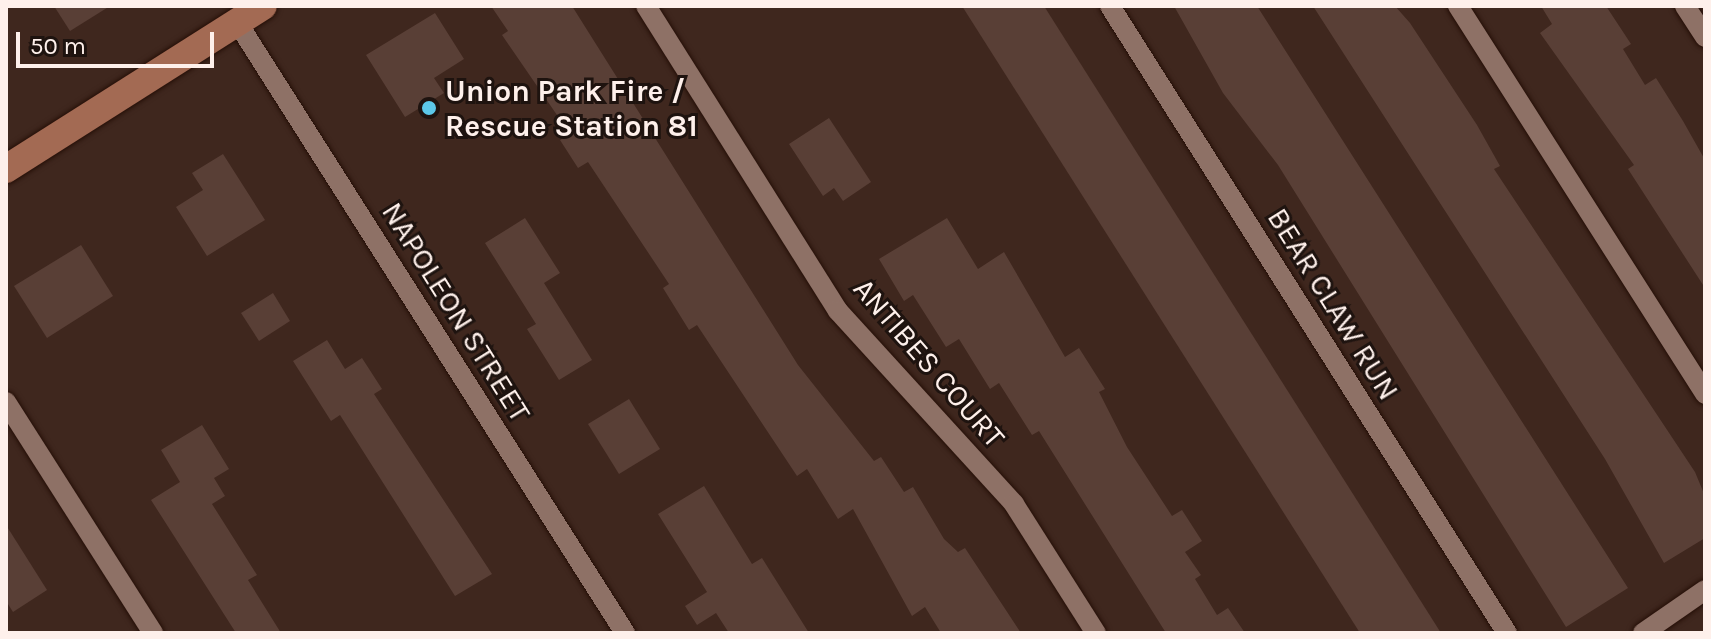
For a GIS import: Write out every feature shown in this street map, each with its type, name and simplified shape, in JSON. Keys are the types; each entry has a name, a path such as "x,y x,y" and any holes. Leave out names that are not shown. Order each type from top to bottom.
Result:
{"street":[{"path":"6,169 263,6"},
{"name":"ANTIBES COURT","path":"646,6 838,311 1014,504 1096,633"},
{"name":"BEAR CLAW RUN","path":"1110,6 1507,633"},
{"path":"1458,6 1705,394"},
{"path":"1685,6 1705,37"},
{"name":"NAPOLEON STREET","path":"237,22 625,633"},
{"path":"6,402 153,633"},
{"path":"1643,633 1705,590"}],"building":[{"path":"54,6 110,6 70,31"},
{"path":"491,6 572,6 798,365 874,461 881,457 904,492 913,487 944,539 958,552 965,548 1021,633 941,633 925,607 912,616 853,509 838,519 807,469 797,476 697,325 689,330 663,288 669,284 588,162 578,168 560,140 570,134 502,35 508,31"},
{"path":"962,6 1044,6 1441,633 1360,633"},
{"path":"1174,6 1257,6 1628,588 1566,627 1278,165 1223,93"},
{"path":"1313,6 1395,6 1410,23 1477,125 1500,166 1494,169 1695,472 1705,496 1705,538 1664,563 1605,459"},
{"path":"1541,6 1606,6 1631,44 1623,49 1645,85 1656,78 1683,121 1705,160 1705,288 1628,169 1634,165 1540,33 1552,24"},
{"path":"435,13 464,59 434,78 444,93 405,117 366,55"},
{"path":"829,118 871,182 843,201 834,188 823,196 789,144"},
{"path":"223,154 265,220 207,256 176,207 203,190 192,173"},
{"path":"525,218 560,273 544,283 592,360 559,380 527,329 536,324 485,243"},
{"path":"947,218 978,269 1004,252 1065,357 1079,348 1105,389 1099,392 1127,447 1172,516 1182,510 1202,541 1185,552 1201,575 1195,579 1217,615 1228,608 1245,633 1166,633 1039,431 1032,435 999,383 990,389 959,339 946,347 913,295 904,301 879,259"},
{"path":"81,245 113,296 47,338 14,286"},
{"path":"273,293 290,321 259,341 241,313"},
{"path":"327,340 345,369 362,358 382,389 374,394 492,574 455,596 340,415 331,421 293,361"},
{"path":"629,399 660,449 619,474 588,424"},
{"path":"202,425 229,469 214,478 225,496 212,504 257,575 248,580 281,633 236,633 151,500 180,482 161,450"},
{"path":"704,486 752,564 762,558 809,633 729,633 716,613 697,625 685,606 707,592 658,514"},
{"path":"6,525 47,590 13,612 6,601"}],"place":[{"name":"Union Park Fire / Rescue Station 81","path":"429,108"}]}
